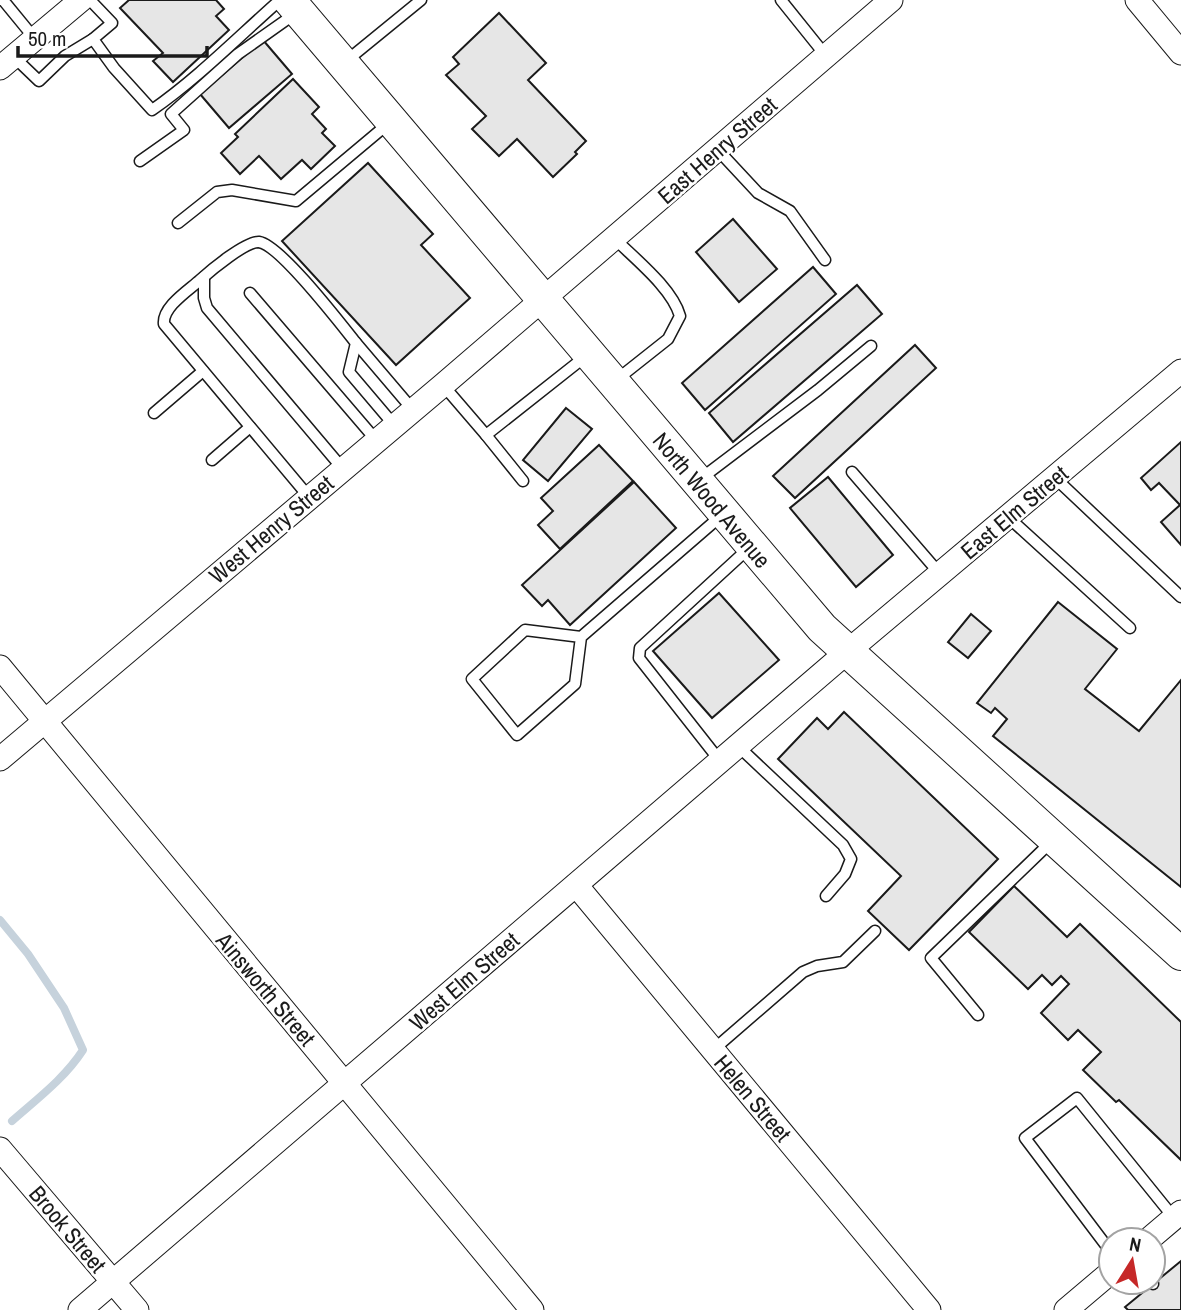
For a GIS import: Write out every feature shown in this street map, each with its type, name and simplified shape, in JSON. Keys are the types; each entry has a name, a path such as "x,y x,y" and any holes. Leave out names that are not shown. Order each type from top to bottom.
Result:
{"main road":[{"name":"North Wood Avenue","path":"289,4 343,64 806,610 847,653 1181,954"}],"street":[{"path":"7,62 81,0"},
{"name":"East Henry Street","path":"542,299 891,0"},
{"path":"1137,0 1181,53"},
{"name":"West Henry Street","path":"0,760 542,299"},
{"name":"East Elm Street","path":"847,653 1181,371"},
{"name":"West Elm Street","path":"80,1310 847,653"},
{"name":"Ainsworth Street","path":"0,667 532,1310"},
{"name":"Helen Street","path":"576,886 929,1310"},
{"name":"Brook Street","path":"0,1149 137,1310"},
{"path":"1066,1310 1097,1284"}],"lane":[{"path":"3,0 35,39"},
{"path":"7,62 39,81 65,56 93,40 112,23 90,0"},
{"path":"343,64 421,0"},
{"path":"781,0 826,56"},
{"path":"93,40 152,110 289,4"},
{"path":"141,161 184,130 171,114 289,4"},
{"path":"178,223 217,192 232,190 296,201 391,121"},
{"path":"717,149 758,193 790,211 825,260"},
{"path":"613,383 667,339 680,316 666,291 614,238"},
{"path":"309,497 166,327 163,317 165,313 204,277 248,244 258,242 277,251 413,410"},
{"path":"204,277 207,309 343,469"},
{"path":"250,293 376,440"},
{"path":"356,343 349,372 394,425"},
{"path":"697,482 871,346"},
{"path":"486,435 588,354"},
{"path":"154,414 203,371"},
{"path":"443,385 523,481"},
{"path":"212,460 250,427"},
{"path":"852,472 940,574"},
{"path":"1054,478 1181,597"},
{"path":"581,637 525,630 472,679 517,735 575,684 581,637 724,514"},
{"path":"1008,517 1129,628"},
{"path":"720,761 639,659 640,648 751,546"},
{"path":"738,746 843,845 851,859 845,874 826,896"},
{"path":"978,1014 931,958 1053,840"},
{"path":"712,1049 803,972 817,966 843,962 875,931"},
{"path":"1097,1233 1025,1138 1077,1098 1178,1215"}],"building":[{"path":"129,0 216,0 224,9 216,16 229,30 173,82 153,61 163,53 120,8"},
{"path":"499,13 546,63 528,80 586,141 575,152 577,154 553,177 517,139 499,156 472,129 486,116 446,75 459,64 453,57"},
{"path":"263,40 292,74 229,128 200,94"},
{"path":"293,79 319,107 312,114 326,129 322,133 335,146 311,169 302,160 281,179 259,156 240,174 221,153 238,137 235,134"},
{"path":"368,163 433,234 421,245 470,298 396,365 282,241"},
{"path":"733,219 777,269 739,302 696,252"},
{"path":"813,267 836,294 705,410 682,383"},
{"path":"857,285 882,314 733,442 709,413"},
{"path":"915,345 936,368 795,498 773,476"},
{"path":"566,408 592,429 548,481 523,460"},
{"path":"1181,442 1181,545 1161,522 1180,505 1159,483 1151,490 1141,478"},
{"path":"599,445 633,481 560,549 538,525 553,511 541,498"},
{"path":"828,477 893,555 856,587 790,508"},
{"path":"634,482 676,528 570,625 548,600 542,606 522,585"},
{"path":"719,593 779,660 712,718 653,651"},
{"path":"1058,602 1117,649 1085,689 1139,731 1181,680 1181,887 993,736 1007,719 995,708 991,713 977,703"},
{"path":"971,614 991,631 968,658 948,642"},
{"path":"844,712 998,859 909,950 868,911 901,876 778,759 817,718 828,729"},
{"path":"1014,886 1067,937 1080,924 1181,1022 1181,1160 1119,1100 1116,1102 1083,1070 1101,1052 1078,1030 1068,1040 1041,1013 1069,984 1061,976 1052,985 1042,975 1028,989 969,932"},
{"path":"1181,1261 1181,1310 1128,1310 1125,1307 1138,1296 1167,1296 1167,1272"}],"waterway":[{"path":"0,920 28,954 64,1008 83,1050 59,1079 12,1121"}]}
